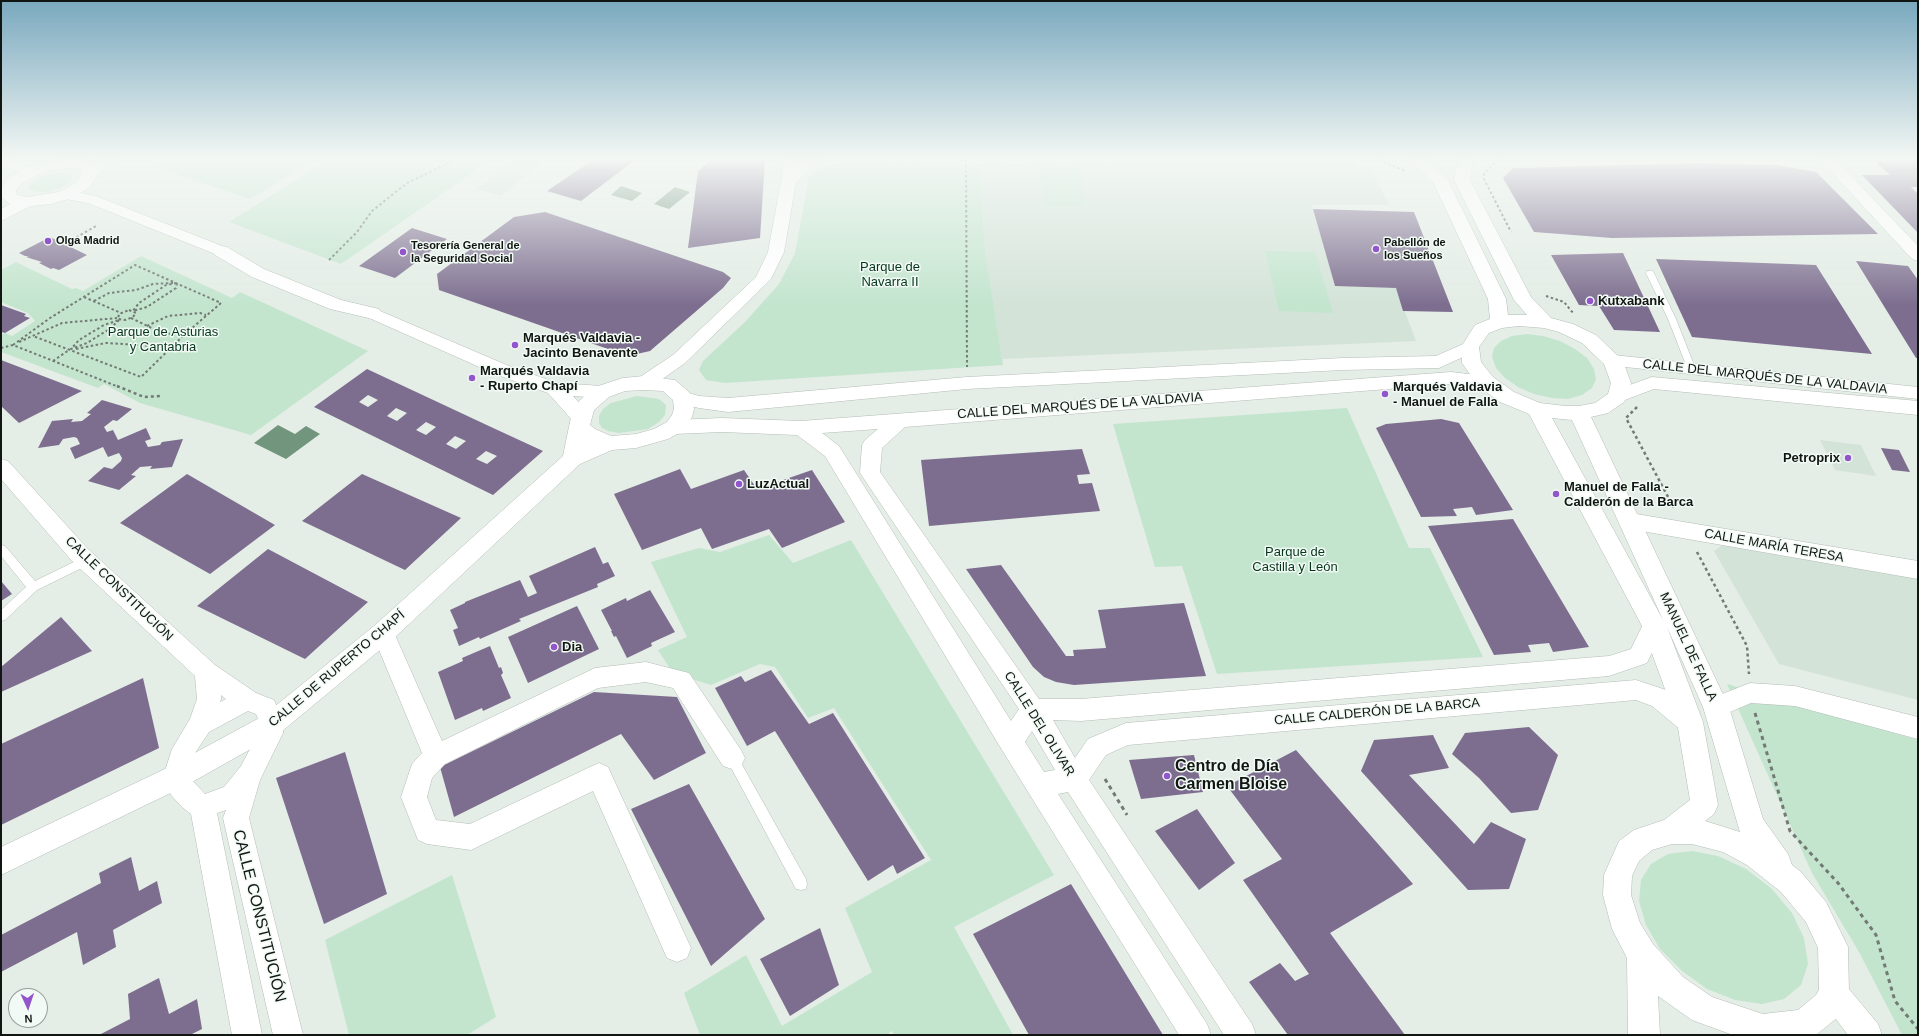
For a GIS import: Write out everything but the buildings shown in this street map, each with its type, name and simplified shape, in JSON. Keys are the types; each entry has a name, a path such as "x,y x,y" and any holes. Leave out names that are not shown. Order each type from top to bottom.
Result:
{"main road":[{"path":"1,216 15,208"},
{"path":"1454,208 1497,299 1499,322"},
{"path":"1476,208 1523,300 1544,322"},
{"path":"221,250 258,273 290,287 336,306 373,313"},
{"path":"1519,320 1544,322 1566,328 1589,339 1613,361 1622,383 1617,397 1601,408 1579,413 1565,413 1537,409 1507,396 1486,382 1472,363 1470,347 1482,329 1499,322 1519,320"},
{"path":"573,459 580,422 586,406 602,392 623,385 644,383 668,385 679,394 684,409 682,417 674,427 661,434 636,441 609,443 588,434 580,422"},
{"name":"MANUEL DE FALLA","path":"1537,409 1654,625 1690,722 1704,805 1672,831"},
{"name":"MANUEL DE FALLA","path":"1579,413 1716,707 1751,825 1791,882"},
{"name":"CALLE DE RUPERTO CHAPÍ","path":"1,861 176,777 272,724 383,633 573,459 609,443"},
{"path":"1672,831 1692,831 1728,840 1757,855 1791,882 1816,912 1833,947 1834,993 1827,1006 1804,1025 1768,1032 1703,1009 1672,988 1642,955 1626,930 1617,895 1618,875 1629,850 1644,839 1672,831"},
{"path":"1642,955 1644,1035"}],"street":[{"path":"113,208 221,250"},
{"path":"644,383 679,359 764,279 776,252 784,208"},
{"path":"1873,208 1918,256"},
{"path":"373,313 502,370 555,389 602,392"},
{"name":"CALLE DEL MARQUÉS DE LA VALDAVIA","path":"679,394 700,402 728,404 967,383 1343,364 1439,362 1470,347"},
{"path":"679,359 679,394"},
{"name":"CALLE DEL MARQUÉS DE LA VALDAVIA","path":"1613,361 1918,393"},
{"name":"CALLE DEL MARQUÉS DE LA VALDAVIA","path":"674,427 722,425 801,428 902,419 1451,378 1486,382"},
{"name":"CALLE DEL MARQUÉS DE LA VALDAVIA","path":"1617,397 1652,383 1918,408"},
{"path":"555,389 580,422"},
{"name":"CALLE DEL OLIVAR","path":"902,419 872,445 870,473 1033,709 1074,780 1241,1035"},
{"path":"801,428 832,451 1011,742 1039,784 1196,1035"},
{"name":"CALLE CONSTITUCIÓN","path":"1,466 86,560 207,672 247,700 265,706 272,724 271,733 250,774 236,818 288,1035"},
{"name":"CALLE MARÍA TERESA","path":"1630,521 1918,570"},
{"name":"CALLE CALDERÓN DE LA BARCA","path":"1033,709 1081,710 1609,666 1639,656 1654,625"},
{"path":"383,633 436,756"},
{"path":"207,672 209,699 200,724 184,749 176,777 180,787 191,799 203,807 247,1035"},
{"path":"677,948 599,775 471,837 426,831 414,797 421,772 436,756 595,678 646,672 681,680 732,758"},
{"name":"CALLE CALDERÓN DE LA BARCA","path":"1074,780 1097,747 1126,734 1636,690 1660,698 1690,722"},
{"path":"1716,707 1750,693 1795,696 1918,728"},
{"path":"200,724 247,700"},
{"path":"1011,742 1033,709"},
{"name":"CALLE CONSTITUCIÓN","path":"203,807 233,796 250,774"},
{"path":"1039,784 1074,780"},
{"path":"1834,993 1867,1035"}],"lane":[{"path":"1650,273 1672,319 1692,370"},
{"path":"1,549 33,587"},
{"path":"1,617 33,587 86,560"},
{"path":"732,758 801,884"}],"path":[{"path":"330,260 357,232 375,208"},
{"path":"966,208 967,383"},
{"path":"1499,208 1512,233"},
{"path":"72,240 96,226"},
{"path":"13,345 84,297 135,265 221,303 184,335 141,377 33,336"},
{"path":"84,297 121,313 147,307 176,288 177,283"},
{"path":"94,301 109,293 136,290 153,284 177,283"},
{"path":"131,318 135,314 134,311 139,303 166,285 177,283"},
{"path":"1542,294 1564,302 1576,317"},
{"path":"53,361 111,328 121,313"},
{"path":"147,326 168,316 200,313 206,315"},
{"path":"1,348 13,345 62,323 131,318 162,332 184,335"},
{"path":"70,350 79,340 104,325 118,319"},
{"path":"70,350 106,343 172,347"},
{"path":"13,345 144,397 162,396"},
{"path":"1750,693 1760,735 1790,831 1838,883 1876,936 1895,1001 1918,1029"}],"shaded area":[{"path":"983,208 1313,208 1335,286 1396,288 1416,341 1002,359 985,250"},
{"path":"278,425 295,434 306,426 320,434 286,459 254,443"},
{"name":"Petroprix","path":"1820,440 1861,445 1876,476 1835,470"},
{"path":"1724,544 1918,578 1918,700 1779,664 1714,551"}],"green space":[{"path":"251,208 421,208 341,264 229,222"},
{"name":"Parque de Navarra II","path":"803,208 983,208 985,250 1003,365 725,383 706,380 699,370 703,361 745,322 779,284 795,253"},
{"path":"1265,251 1315,252 1333,313 1279,311"},
{"name":"Parque de Asturias y Cantabria","path":"141,256 232,298 240,292 368,351 251,435 140,403 104,384 98,388 1,352 1,335 5,333 12,336 35,321 28,313 1,302 1,270 16,262 72,289 76,288 83,291"},
{"path":"1527,334 1543,336 1560,341 1575,349 1587,358 1594,369 1596,379 1592,388 1582,395 1568,399 1552,398 1534,394 1518,387 1505,378 1496,368 1492,357 1494,348 1501,341 1512,336"},
{"path":"637,396 659,399 666,405 665,415 659,422 648,429 619,433 602,428 599,423 599,416 603,409 611,403"},
{"name":"Parque de Castilla y León","path":"1347,408 1409,548 1430,548 1483,657 1217,674 1182,566 1155,567 1113,424"},
{"path":"769,535 793,563 851,540 1054,875 954,927 1013,1035 894,1035 892,1031 886,1035 700,1035 684,993 746,955 782,1026 872,972 845,908 931,860 834,708 808,718 775,667 760,664 711,685 673,673 658,650 687,637 651,562 699,548 720,552"},
{"path":"1727,684 1918,740 1918,1035 1902,1035 1859,952 1812,873"},
{"path":"1692,851 1718,856 1746,869 1771,888 1792,913 1804,938 1808,964 1801,985 1784,999 1762,1004 1735,1000 1707,989 1682,971 1660,949 1646,925 1639,901 1641,880 1651,864 1668,854"},
{"path":"452,875 496,1017 467,1035 349,1035 325,940"}],"place":[{"name":"Olga Madrid","path":"48,241"},
{"name":"Pabellón de los Sueños","path":"1376,249"},
{"name":"Tesorería General de la Seguridad Social","path":"403,252"},
{"name":"Kutxabank","path":"1590,301"},
{"name":"Marqués Valdavia - Jacinto Benavente","path":"515,345"},
{"name":"Marqués Valdavia - Ruperto Chapí","path":"472,378"},
{"name":"Marqués Valdavia - Manuel de Falla","path":"1385,394"},
{"name":"Petroprix","path":"1848,458"},
{"name":"LuzActual","path":"739,484"},
{"name":"Manuel de Falla - Calderón de la Barca","path":"1556,494"},
{"name":"Dia","path":"554,647"},
{"name":"Centro de Día Carmen Bloise","path":"1167,776"}]}
